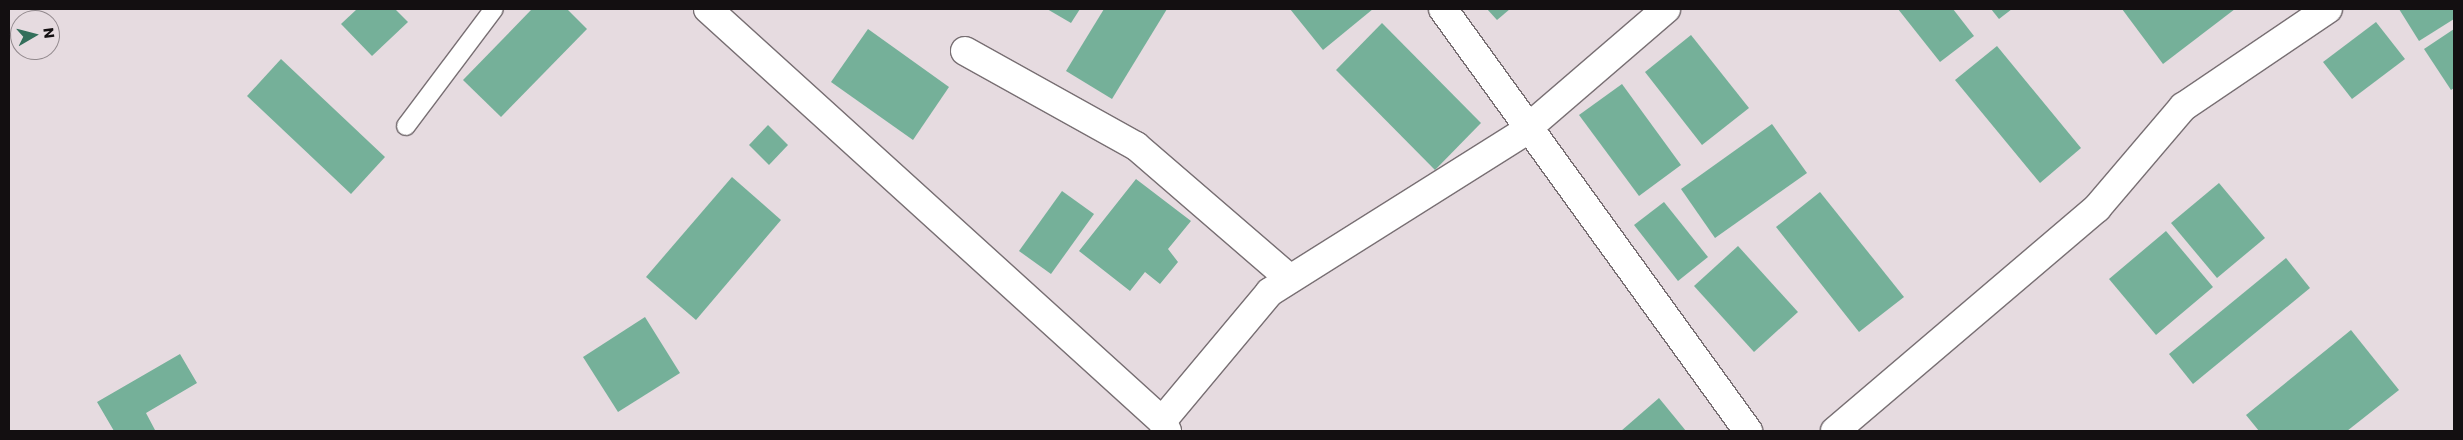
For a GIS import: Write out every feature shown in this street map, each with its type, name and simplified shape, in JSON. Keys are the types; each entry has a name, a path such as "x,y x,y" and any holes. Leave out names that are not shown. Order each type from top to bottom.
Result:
{"street":[{"path":"708,9 1165,426 1270,292 1529,127 1666,9"},
{"path":"1443,9 1748,431"},
{"path":"1835,431 2097,208 2184,107 2328,9"},
{"path":"964,51 1136,146 1290,279"}],"lane":[{"path":"406,126 494,9"}],"building":[{"path":"357,9 395,9 408,22 372,56 341,24"},
{"path":"532,9 567,9 587,29 501,117 463,80"},
{"path":"1047,9 1080,9 1071,23"},
{"path":"1104,9 1167,9 1112,99 1066,71"},
{"path":"1290,9 1373,9 1323,50"},
{"path":"1487,9 1510,9 1497,20"},
{"path":"1898,9 1953,9 1974,36 1940,62"},
{"path":"1991,9 2012,9 1999,19"},
{"path":"2122,9 2235,9 2163,64"},
{"path":"2399,9 2454,9 2454,19 2419,41"},
{"path":"2376,22 2405,59 2352,99 2323,62"},
{"path":"1382,23 1481,123 1435,170 1336,70"},
{"path":"868,29 949,87 913,140 831,82"},
{"path":"2454,29 2454,88 2451,90 2424,49"},
{"path":"1691,35 1749,108 1702,145 1645,72"},
{"path":"1997,46 2081,148 2040,183 1955,80"},
{"path":"281,59 385,157 351,194 247,96"},
{"path":"1622,84 1681,165 1639,196 1579,115"},
{"path":"1772,124 1807,173 1715,238 1681,189"},
{"path":"768,125 788,145 769,165 749,145"},
{"path":"732,177 781,220 696,320 646,277"},
{"path":"1136,179 1191,221 1168,249 1178,262 1160,284 1145,272 1130,291 1079,251"},
{"path":"2219,183 2265,238 2217,278 2171,223"},
{"path":"1062,191 1094,214 1051,274 1019,251"},
{"path":"1820,192 1904,297 1859,332 1776,227"},
{"path":"1664,202 1708,257 1678,281 1634,225"},
{"path":"2166,231 2213,287 2156,335 2109,279"},
{"path":"1738,246 1798,312 1754,352 1694,286"},
{"path":"2286,258 2310,288 2193,384 2169,354"},
{"path":"645,317 680,373 618,412 583,357"},
{"path":"2351,330 2399,390 2347,431 2259,431 2246,415"},
{"path":"180,354 197,383 146,413 155,430 114,431 97,402"},
{"path":"1659,398 1686,431 1621,431"}]}
